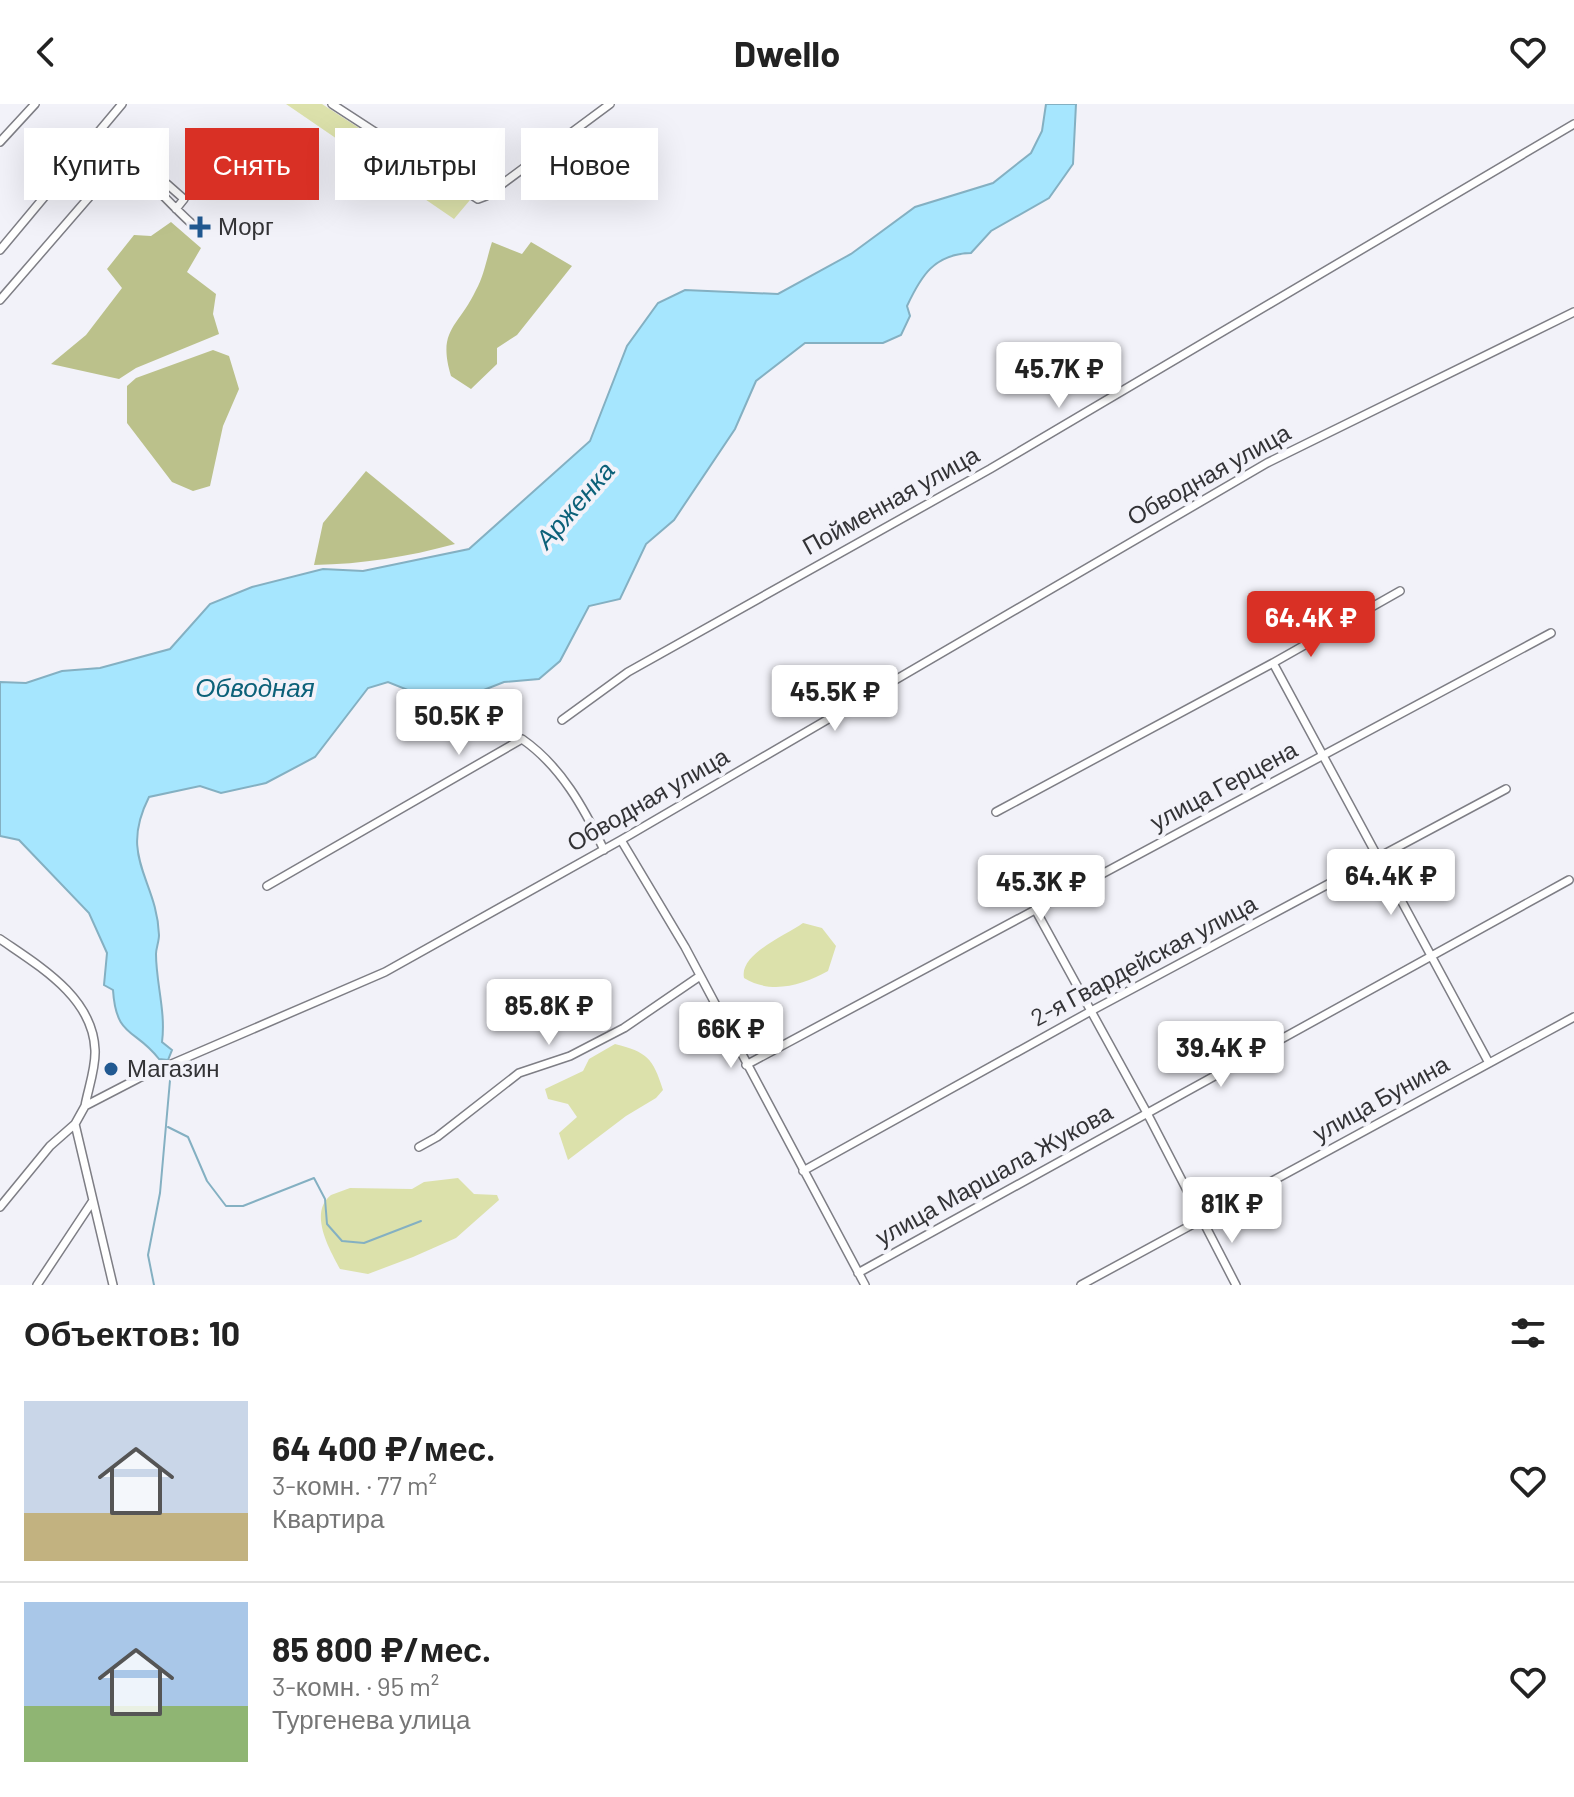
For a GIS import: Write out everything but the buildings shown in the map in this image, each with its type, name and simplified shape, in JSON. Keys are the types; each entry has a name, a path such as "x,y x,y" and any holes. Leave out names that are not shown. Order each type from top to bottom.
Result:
{"street":[{"path":"0,142 35,104"},
{"path":"102,128 122,104"},
{"path":"332,104 478,199 610,104"},
{"name":"Пойменная улица","path":"562,720 628,672 990,469 1574,124"},
{"path":"169,186 184,199 176,209"},
{"path":"0,250 42,200"},
{"path":"0,300 87,200"},
{"path":"166,200 191,223"},
{"name":"Обводная улица","path":"85,1106 139,1078 385,972 604,850 1267,463 1574,312"},
{"path":"996,812 1400,591"},
{"name":"улица Герцена","path":"746,1065 1551,633"},
{"path":"1273,663 1376,859 1489,1063"},
{"path":"267,886 522,739 545,755 586,812 604,850"},
{"name":"2-я Гвардейская улица","path":"803,1171 1091,1011 1506,789"},
{"path":"621,840 700,976 865,1285"},
{"name":"улица Маршала Жукова","path":"858,1273 1569,880"},
{"path":"1035,909 1147,1113 1236,1285"},
{"path":"0,939 73,996 90,1023 95,1051 85,1106 75,1124 50,1146 0,1207"},
{"path":"419,1147 437,1137 519,1073 570,1056 624,1028 700,976"},
{"name":"улица Бунина","path":"1081,1285 1574,1017"},
{"path":"75,1124 92,1202 106,1242 113,1285"},
{"path":"37,1285 92,1202"}],"green space":[{"path":"286,104 322,104 359,128 335,128 335,138"},
{"path":"426,200 470,200 454,219"},
{"path":"171,222 201,248 187,272 216,294 213,314 219,334 136,368 119,379 51,364 86,335 122,288 107,269 134,235 151,236"},
{"path":"492,242 522,254 531,242 572,266 517,335 497,348 497,364 471,389 451,376 446,348 452,330 479,285"},
{"path":"213,350 229,356 239,389 223,426 210,486 193,491 172,482 127,423 127,386 136,378"},
{"path":"366,471 455,544 385,559 314,565 323,523"},
{"path":"803,923 822,928 836,946 828,971 808,980 776,987 744,978 744,969 756,953"},
{"path":"615,1044 635,1050 647,1058 656,1070 663,1090 568,1160 559,1133 577,1117 568,1104 548,1099 545,1089 583,1071 589,1059"},
{"path":"458,1178 474,1194 497,1195 499,1200 456,1238 413,1257 368,1274 340,1269 321,1221 324,1203 331,1195 350,1188 412,1189 424,1182"}],"water":[{"name":"Обводная","path":"1046,104 1076,104 1073,164 1049,198 991,231 971,253 947,257 930,269 907,306 910,316 901,335 883,343 805,343 756,381 735,429 674,520 646,544 620,599 589,606 560,661 539,679 504,682 471,695 435,701 388,682 368,688 315,757 266,783 221,793 200,786 149,797 140,818 138,853 157,915 156,965 163,1020 162,1042 172,1050 168,1060 159,1059 128,1031 118,1017 113,990 104,985 107,953 89,913 19,840 0,836 0,682 26,683 62,671 100,668 170,649 210,604 252,587 323,569 363,571 469,549 590,441 627,346 658,303 685,290 778,294 851,254 915,207 993,183 1031,153 1042,131"}],"waterway":[{"path":"154,1285 148,1255 160,1193 171,1069"},
{"path":"168,1127 188,1137 207,1181 226,1206 243,1206 314,1178 325,1199 327,1224 342,1241 364,1243 421,1221"}],"place":[{"name":"Морг","path":"200,227"},
{"name":"Магазин","path":"111,1069"}],"water label":[{"name":"Арженка","path":"575,505"}]}
